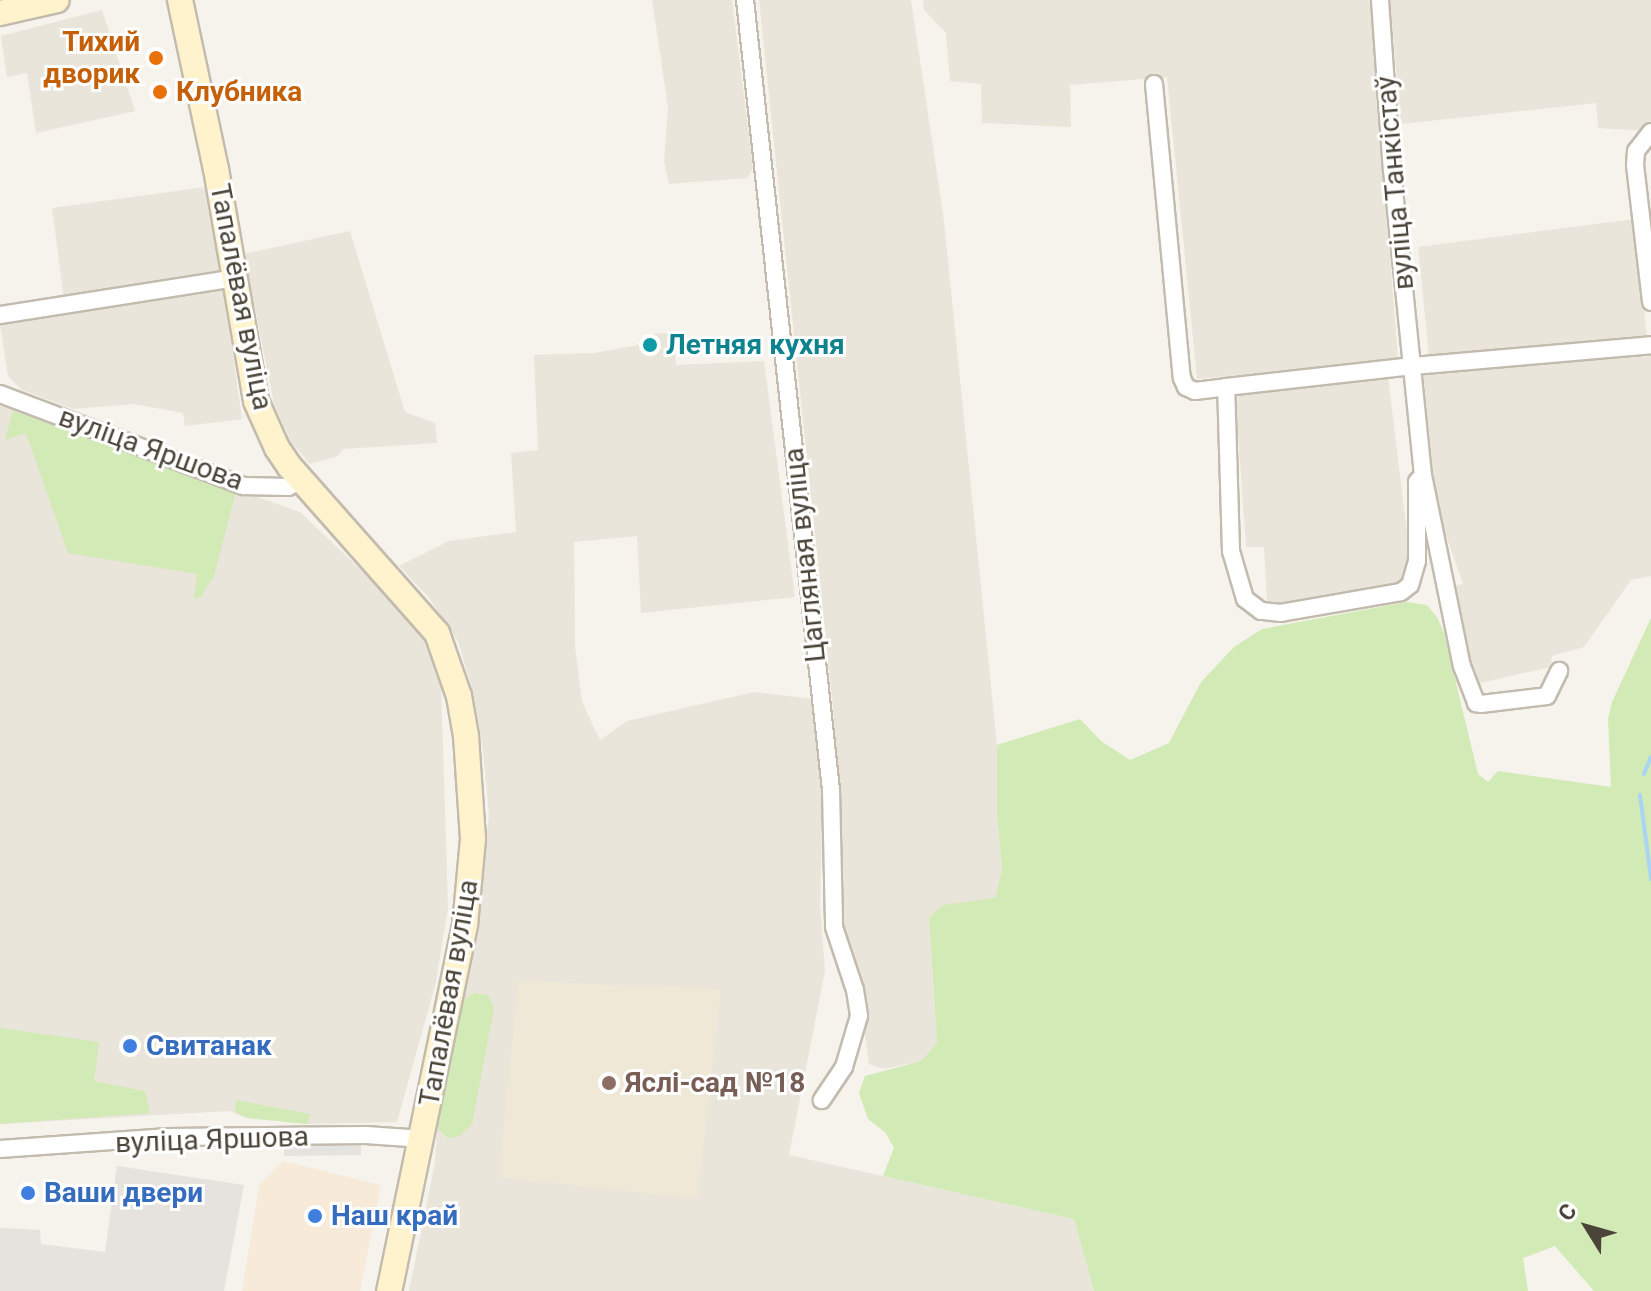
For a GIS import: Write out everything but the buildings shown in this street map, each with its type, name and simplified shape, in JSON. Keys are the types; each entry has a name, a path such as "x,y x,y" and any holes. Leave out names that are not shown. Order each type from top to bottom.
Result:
{"main road":[{"path":"0,13 57,0"},
{"name":"Тапалёвая вуліца","path":"180,0 256,401 277,448 437,633 459,696 471,785 470,886 423,1139 389,1291"}],"street":[{"name":"Цагляная вуліца","path":"745,0 831,790 834,927 855,990 859,1016 844,1067 822,1100"},
{"name":"вуліца Танкістаў","path":"1380,0 1392,170 1423,475 1467,685 1476,703 1508,703 1547,696 1559,671"},
{"path":"1154,84 1182,378 1186,387 1195,391 1413,366 1651,345"},
{"path":"1651,132 1636,151 1635,165 1651,302"},
{"path":"0,315 235,278"},
{"name":"вуліца Танкістаў","path":"1226,387 1231,551 1245,599 1261,611 1281,613 1401,592 1410,585 1417,561 1417,482 1423,475"},
{"name":"вуліца Яршова","path":"0,394 244,486 288,487 302,480"},
{"name":"вуліца Яршова","path":"0,1149 169,1137 366,1135 423,1139"}],"shaded area":[{"path":"652,0 732,0 753,168 747,178 669,184 664,161 668,107"},
{"path":"759,0 911,0 944,221 997,745 997,815 1002,870 995,898 929,917 937,1043 921,1061 883,1069 869,1064 857,973 841,917 834,717"},
{"path":"923,0 1370,0 1398,359 1197,379 1167,77 1070,85 1071,127 982,123 981,84 950,81 946,33 924,10"},
{"path":"1390,0 1651,0 1651,125 1646,131 1598,128 1596,103 1401,124"},
{"path":"102,10 135,111 36,133 27,73 7,77 1,36"},
{"path":"205,187 221,275 64,299 52,208"},
{"path":"1634,219 1647,338 1429,356 1418,247"},
{"path":"350,231 405,412 435,423 437,443 343,449 338,456 310,464 291,442 274,404 244,254"},
{"path":"223,285 242,419 185,426 183,413 134,404 73,409 22,390 8,376 0,324"},
{"path":"673,333 676,365 764,361 795,597 641,613 637,536 574,542 575,646 582,702 600,740 627,721 754,692 815,699 823,781 820,907 825,971 789,1155 1074,1219 1094,1291 409,1291 435,1162 438,1115 472,961 489,815 483,750 473,692 458,641 429,598 399,566 449,541 516,532 511,453 538,450 534,355 594,353 638,345 646,334"},
{"path":"1651,356 1651,576 1631,580 1584,647 1552,656 1550,667 1476,684 1453,586 1463,584 1437,509 1423,372"},
{"path":"1388,376 1411,567 1404,584 1275,605 1267,601 1264,547 1246,547 1236,405 1239,395 1251,388"},
{"path":"0,406 300,512 400,607 433,653 441,684 448,908 436,982 397,1122 307,1124 247,1118 229,1111 0,1124"},
{"name":"Яслі-сад №18","path":"518,981 721,989 698,1199 499,1177"},
{"path":"361,1141 361,1155 284,1156 284,1142"},
{"name":"Наш край","path":"283,1161 381,1185 360,1291 242,1291 259,1186"},
{"path":"117,1166 244,1185 224,1291 0,1291 0,1228 40,1230 41,1244 105,1252"}],"green space":[{"path":"13,411 236,491 214,576 201,597 194,599 197,574 68,553 26,433 5,440"},
{"path":"1406,602 1427,605 1437,617 1444,633 1478,774 1488,782 1498,771 1611,787 1608,719 1612,702 1651,618 1651,1291 1594,1291 1555,1246 1523,1258 1528,1291 1094,1291 1074,1219 883,1176 894,1148 885,1132 868,1119 859,1093 865,1076 921,1061 937,1043 929,917 944,905 995,898 1002,870 997,815 997,745 1080,719 1101,741 1130,760 1169,743 1201,682 1234,647 1262,629"},
{"path":"474,993 488,995 494,1008 472,1124 460,1136 448,1138 438,1129 438,1115 459,1014 465,999"},
{"path":"0,1028 99,1042 94,1081 145,1091 150,1113 0,1124"},
{"path":"236,1100 310,1114 307,1124 247,1118 235,1112"}],"waterway":[{"path":"1644,774 1651,757"},
{"path":"1640,795 1651,879"}],"place":[{"name":"Тихий дворик","path":"156,58"},
{"name":"Клубника","path":"160,92"},
{"name":"Летняя кухня","path":"650,345"},
{"name":"Свитанак","path":"130,1046"},
{"name":"Яслі-сад №18","path":"609,1083"},
{"name":"Ваши двери","path":"28,1193"},
{"name":"Наш край","path":"315,1216"}]}
